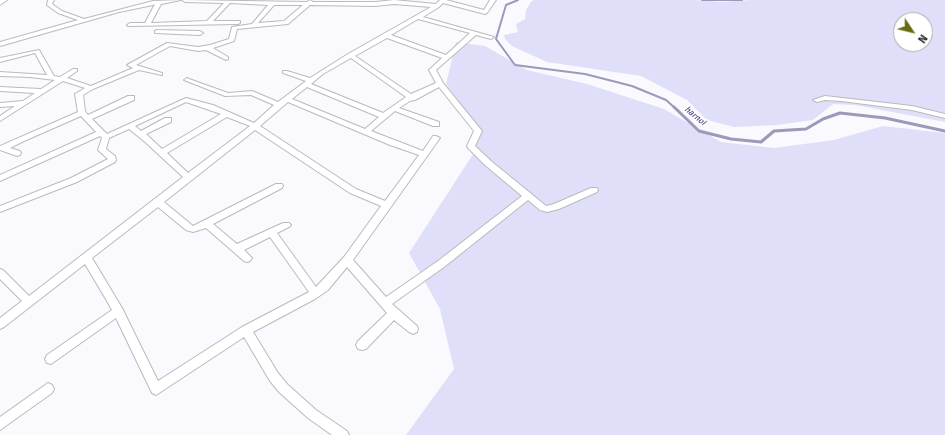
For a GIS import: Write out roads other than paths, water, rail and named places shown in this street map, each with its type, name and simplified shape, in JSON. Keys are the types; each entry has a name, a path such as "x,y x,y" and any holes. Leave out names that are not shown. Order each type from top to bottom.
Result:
{"street":[{"path":"0,3 4,0"},
{"path":"51,0 49,4 60,12 83,20"},
{"path":"0,44 83,20 159,2 178,0"},
{"path":"185,0 375,4 394,2 440,2 486,12 493,0"},
{"path":"208,22 229,1"},
{"path":"147,24 159,2"},
{"path":"169,44 198,50 207,48 232,40 234,28 236,27 288,23 310,2"},
{"path":"0,324 158,202 308,83 350,55 417,17 440,2"},
{"path":"254,25 272,3"},
{"path":"417,17 490,37"},
{"path":"130,25 238,22"},
{"path":"160,74 130,65 169,44 183,23"},
{"path":"158,32 200,33"},
{"path":"474,33 432,70 440,84 478,131 471,146 488,163 528,196 547,209 556,207 594,190"},
{"path":"385,35 446,57"},
{"path":"207,48 226,58"},
{"path":"0,60 36,51 51,77"},
{"path":"350,55 412,98"},
{"path":"0,208 74,180 112,160 112,158 102,150 104,135 86,116 79,94 138,68"},
{"path":"0,119 75,70"},
{"path":"285,72 383,116"},
{"path":"0,74 51,77 63,79 91,88"},
{"path":"187,80 227,95 252,93 279,105"},
{"path":"366,132 394,108 440,84"},
{"path":"0,89 43,91"},
{"path":"2,148 21,139 131,98"},
{"path":"817,100 825,98 841,99 912,108 945,116"},
{"path":"287,99 424,154"},
{"path":"0,178 104,135 130,126 186,100 210,107 255,126 354,191 387,205"},
{"path":"0,105 25,102"},
{"path":"394,108 436,124"},
{"path":"161,152 227,114"},
{"path":"140,134 168,120"},
{"path":"130,126 188,177"},
{"path":"86,257 118,311 156,389 246,330 315,293 330,281 436,138"},
{"path":"2,148 17,153"},
{"path":"158,202 189,228 193,229 207,224 279,186"},
{"path":"385,303 441,264 528,196"},
{"path":"207,224 247,258"},
{"path":"236,249 286,226"},
{"path":"272,233 315,293"},
{"path":"347,260 394,313 413,329"},
{"path":"0,273 29,302"},
{"path":"50,359 118,311"},
{"path":"362,345 394,313"},
{"path":"246,330 274,377 283,388 312,414 343,435"},
{"path":"0,424 48,389"}],"waterway":[{"name":"harnoi","path":"518,0 506,5 496,39 515,65 585,74 632,86 666,100 675,108"},
{"name":"harnoi","path":"702,0 742,0"},
{"name":"harnoi","path":"674,107 699,131 731,139 761,142 774,131 806,129 823,119 840,113 885,118 945,131"}]}
